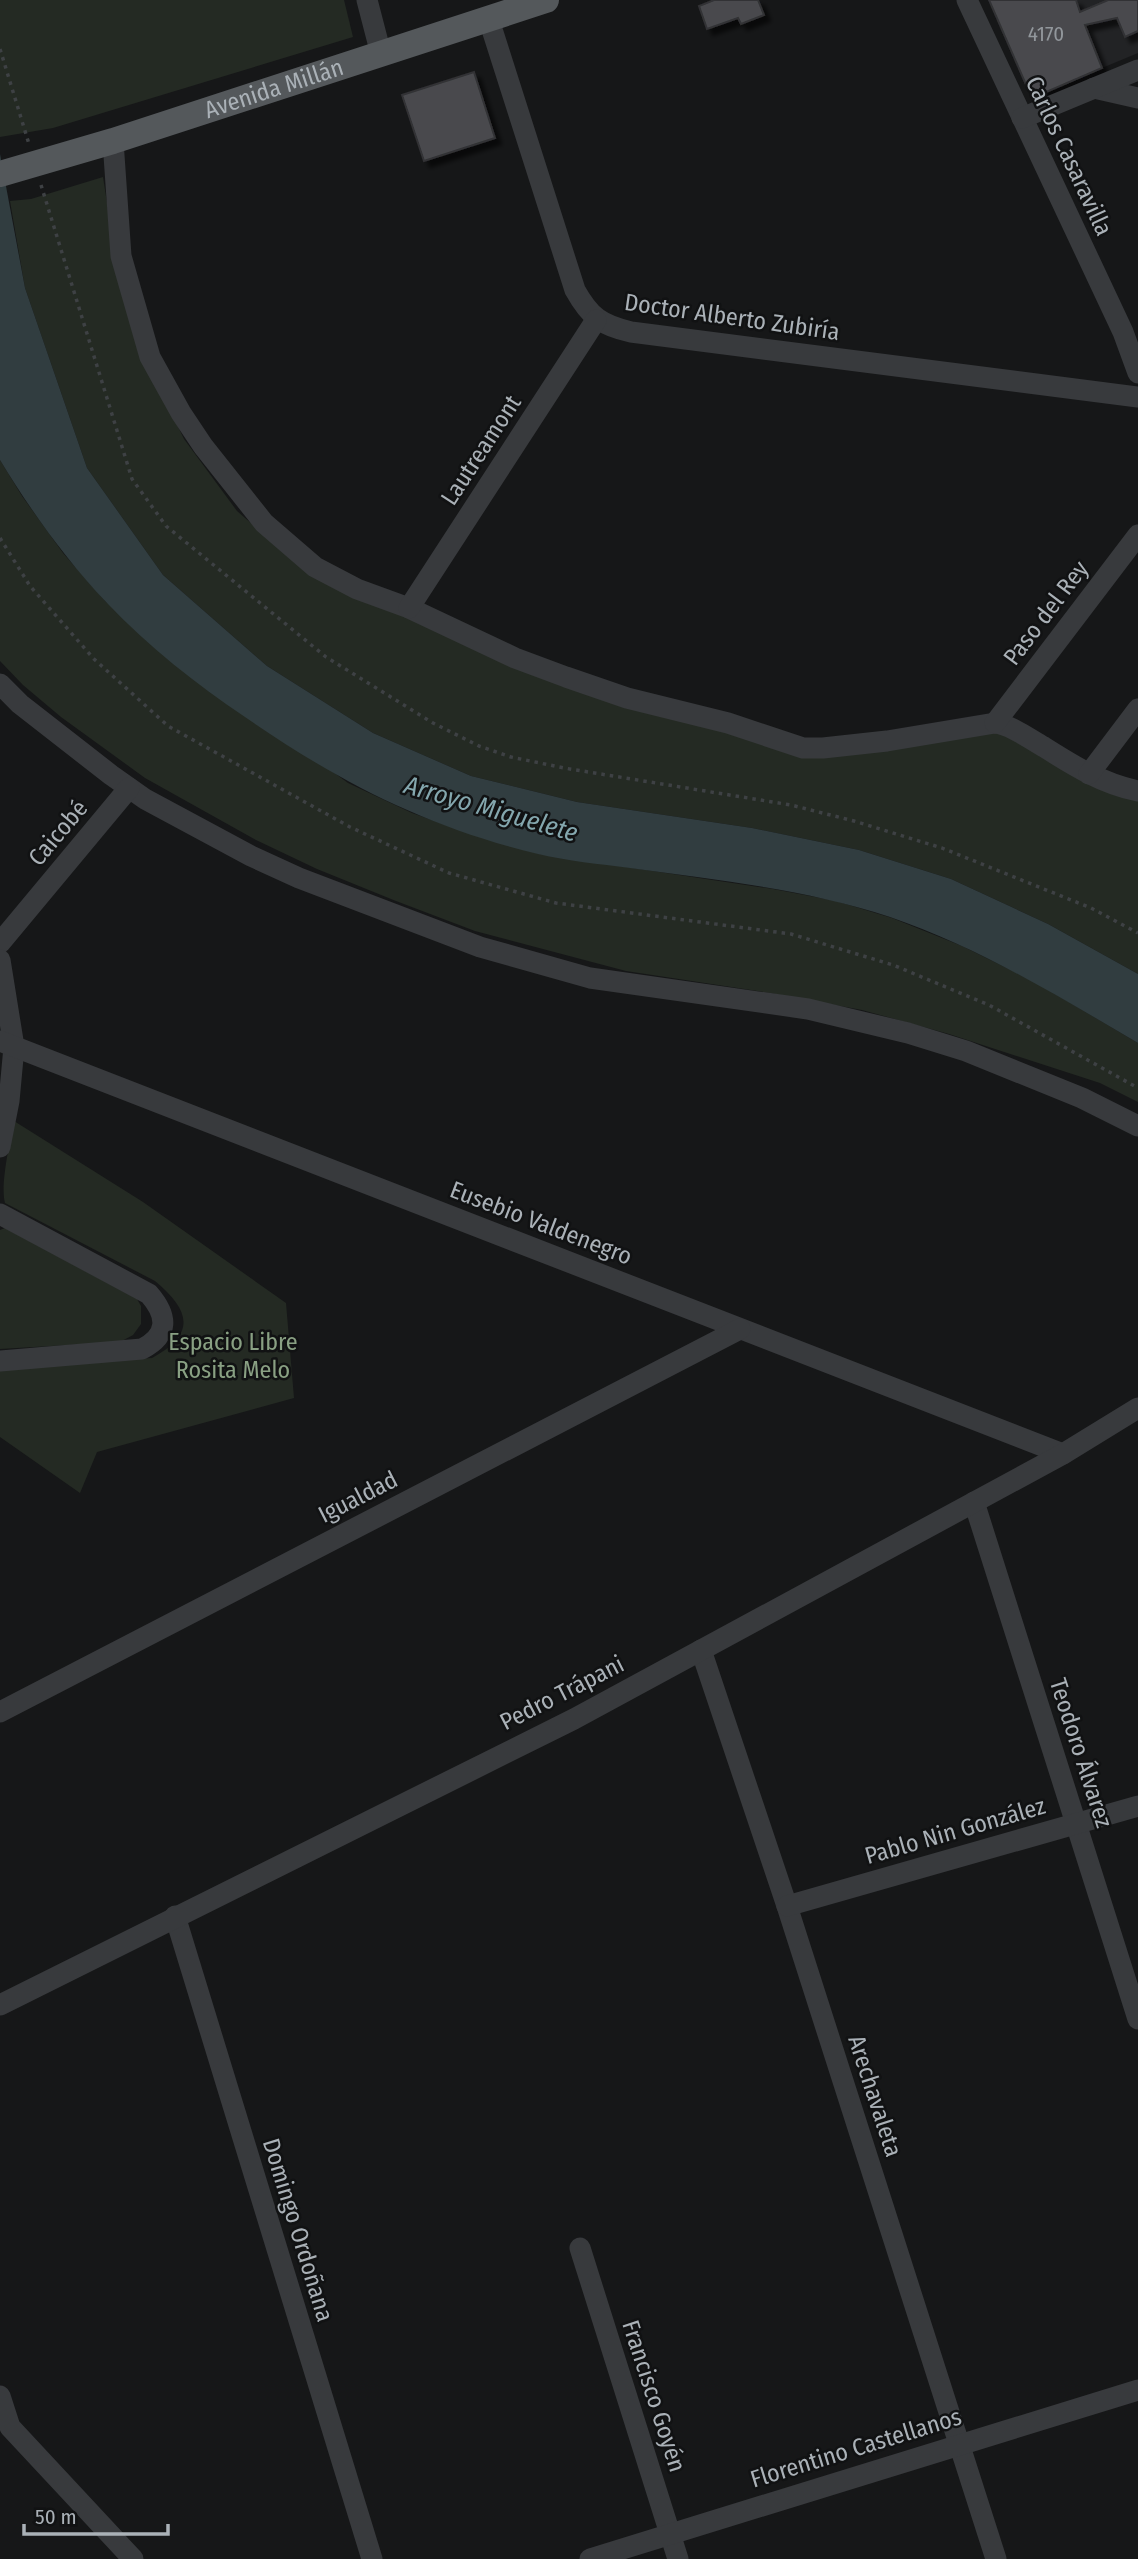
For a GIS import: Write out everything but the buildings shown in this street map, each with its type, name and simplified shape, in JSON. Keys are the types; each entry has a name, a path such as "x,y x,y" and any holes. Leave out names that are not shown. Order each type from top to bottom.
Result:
{"main road":[{"name":"Avenida Millán","path":"17,170 546,0"}],"street":[{"path":"367,0 381,54"},
{"name":"Carlos Casaravilla","path":"967,0 1123,332 1138,373"},
{"name":"Doctor Alberto Zubiría","path":"489,20 575,290 596,320 631,332 1138,397"},
{"path":"1022,118 1138,70"},
{"path":"1094,88 1138,98"},
{"path":"113,141 119,245 128,286 150,357 181,413 211,456 264,523 315,567 333,578 409,608 515,658 566,677 627,698 728,723 803,748 887,741 995,723 1005,724 1089,774 1110,784 1138,791"},
{"name":"Lautreamont","path":"409,608 596,320"},
{"name":"Paso del Rey","path":"995,723 1138,535"},
{"path":"0,684 20,704 129,788 251,856 299,878 480,947 590,978 808,1009 871,1022 966,1051 1082,1098 1138,1126"},
{"path":"1089,774 1138,709"},
{"name":"Caicobé","path":"0,943 129,788"},
{"path":"0,960 9,1101 0,1147"},
{"name":"Eusebio Valdenegro","path":"7,1044 1063,1454"},
{"path":"0,1214 149,1294 162,1314 162,1325 161,1334 152,1344 142,1349 0,1361"},
{"name":"Igualdad","path":"0,1712 740,1329"},
{"name":"Pedro Trápani","path":"0,2005 574,1719 1063,1454 1138,1408"},
{"name":"Teodoro Álvarez","path":"974,1502 1138,2019"},
{"name":"Arechavaleta","path":"701,1650 787,1906 996,2559"},
{"name":"Pablo Nin González","path":"787,1906 1138,1806"},
{"name":"Domingo Ordoñana","path":"175,1916 372,2559"},
{"name":"Francisco Goyén","path":"580,2248 678,2559"},
{"name":"Florentino Castellanos","path":"590,2559 1138,2390"},
{"path":"1,2405 10,2427 133,2559"}],"path":[{"path":"0,49 17,170"},
{"path":"0,538 30,586 94,659 167,726 350,827 449,873 556,903 791,934 893,965 989,1006 1138,1088"}],"shaded area":[{"path":"1076,0 1138,0 1138,53 1102,68"}],"green space":[{"path":"0,0 344,0 353,37 53,128 0,137"},
{"path":"103,177 119,280 138,345 184,439 237,511 289,556 325,582 803,753 995,731 1138,797 1138,974 1048,924 951,879 859,850 752,828 577,802 471,776 373,733 267,666 163,575 87,468 25,288 10,201 31,199"},
{"path":"0,460 63,553 106,602 348,783 412,813 480,837 540,854 836,901 892,918 962,946 1035,982 1138,1043 1138,1102 1100,1083 949,1034 862,1010 626,971 475,931 317,869 256,840 145,778 61,717 23,685 0,661"},
{"name":"Espacio Libre Rosita Melo","path":"14,1121 143,1202 286,1303 294,1398 97,1452 80,1493 0,1437 0,1368 152,1358 176,1340 182,1331 183,1321 176,1302 155,1281 5,1203 5,1175"},
{"path":"5,1228 137,1299 141,1306 141,1324 133,1335 120,1342 0,1349 0,1230"}],"water":[{"name":"Arroyo Miguelete","path":"0,154 25,288 87,468 163,575 267,666 373,733 471,776 577,802 752,828 859,850 951,879 1048,924 1138,974 1138,1043 1048,990 986,958 890,917 826,899 761,886 549,856 497,843 421,816 349,782 315,762 191,678 139,635 77,570 24,498 0,460"}]}
